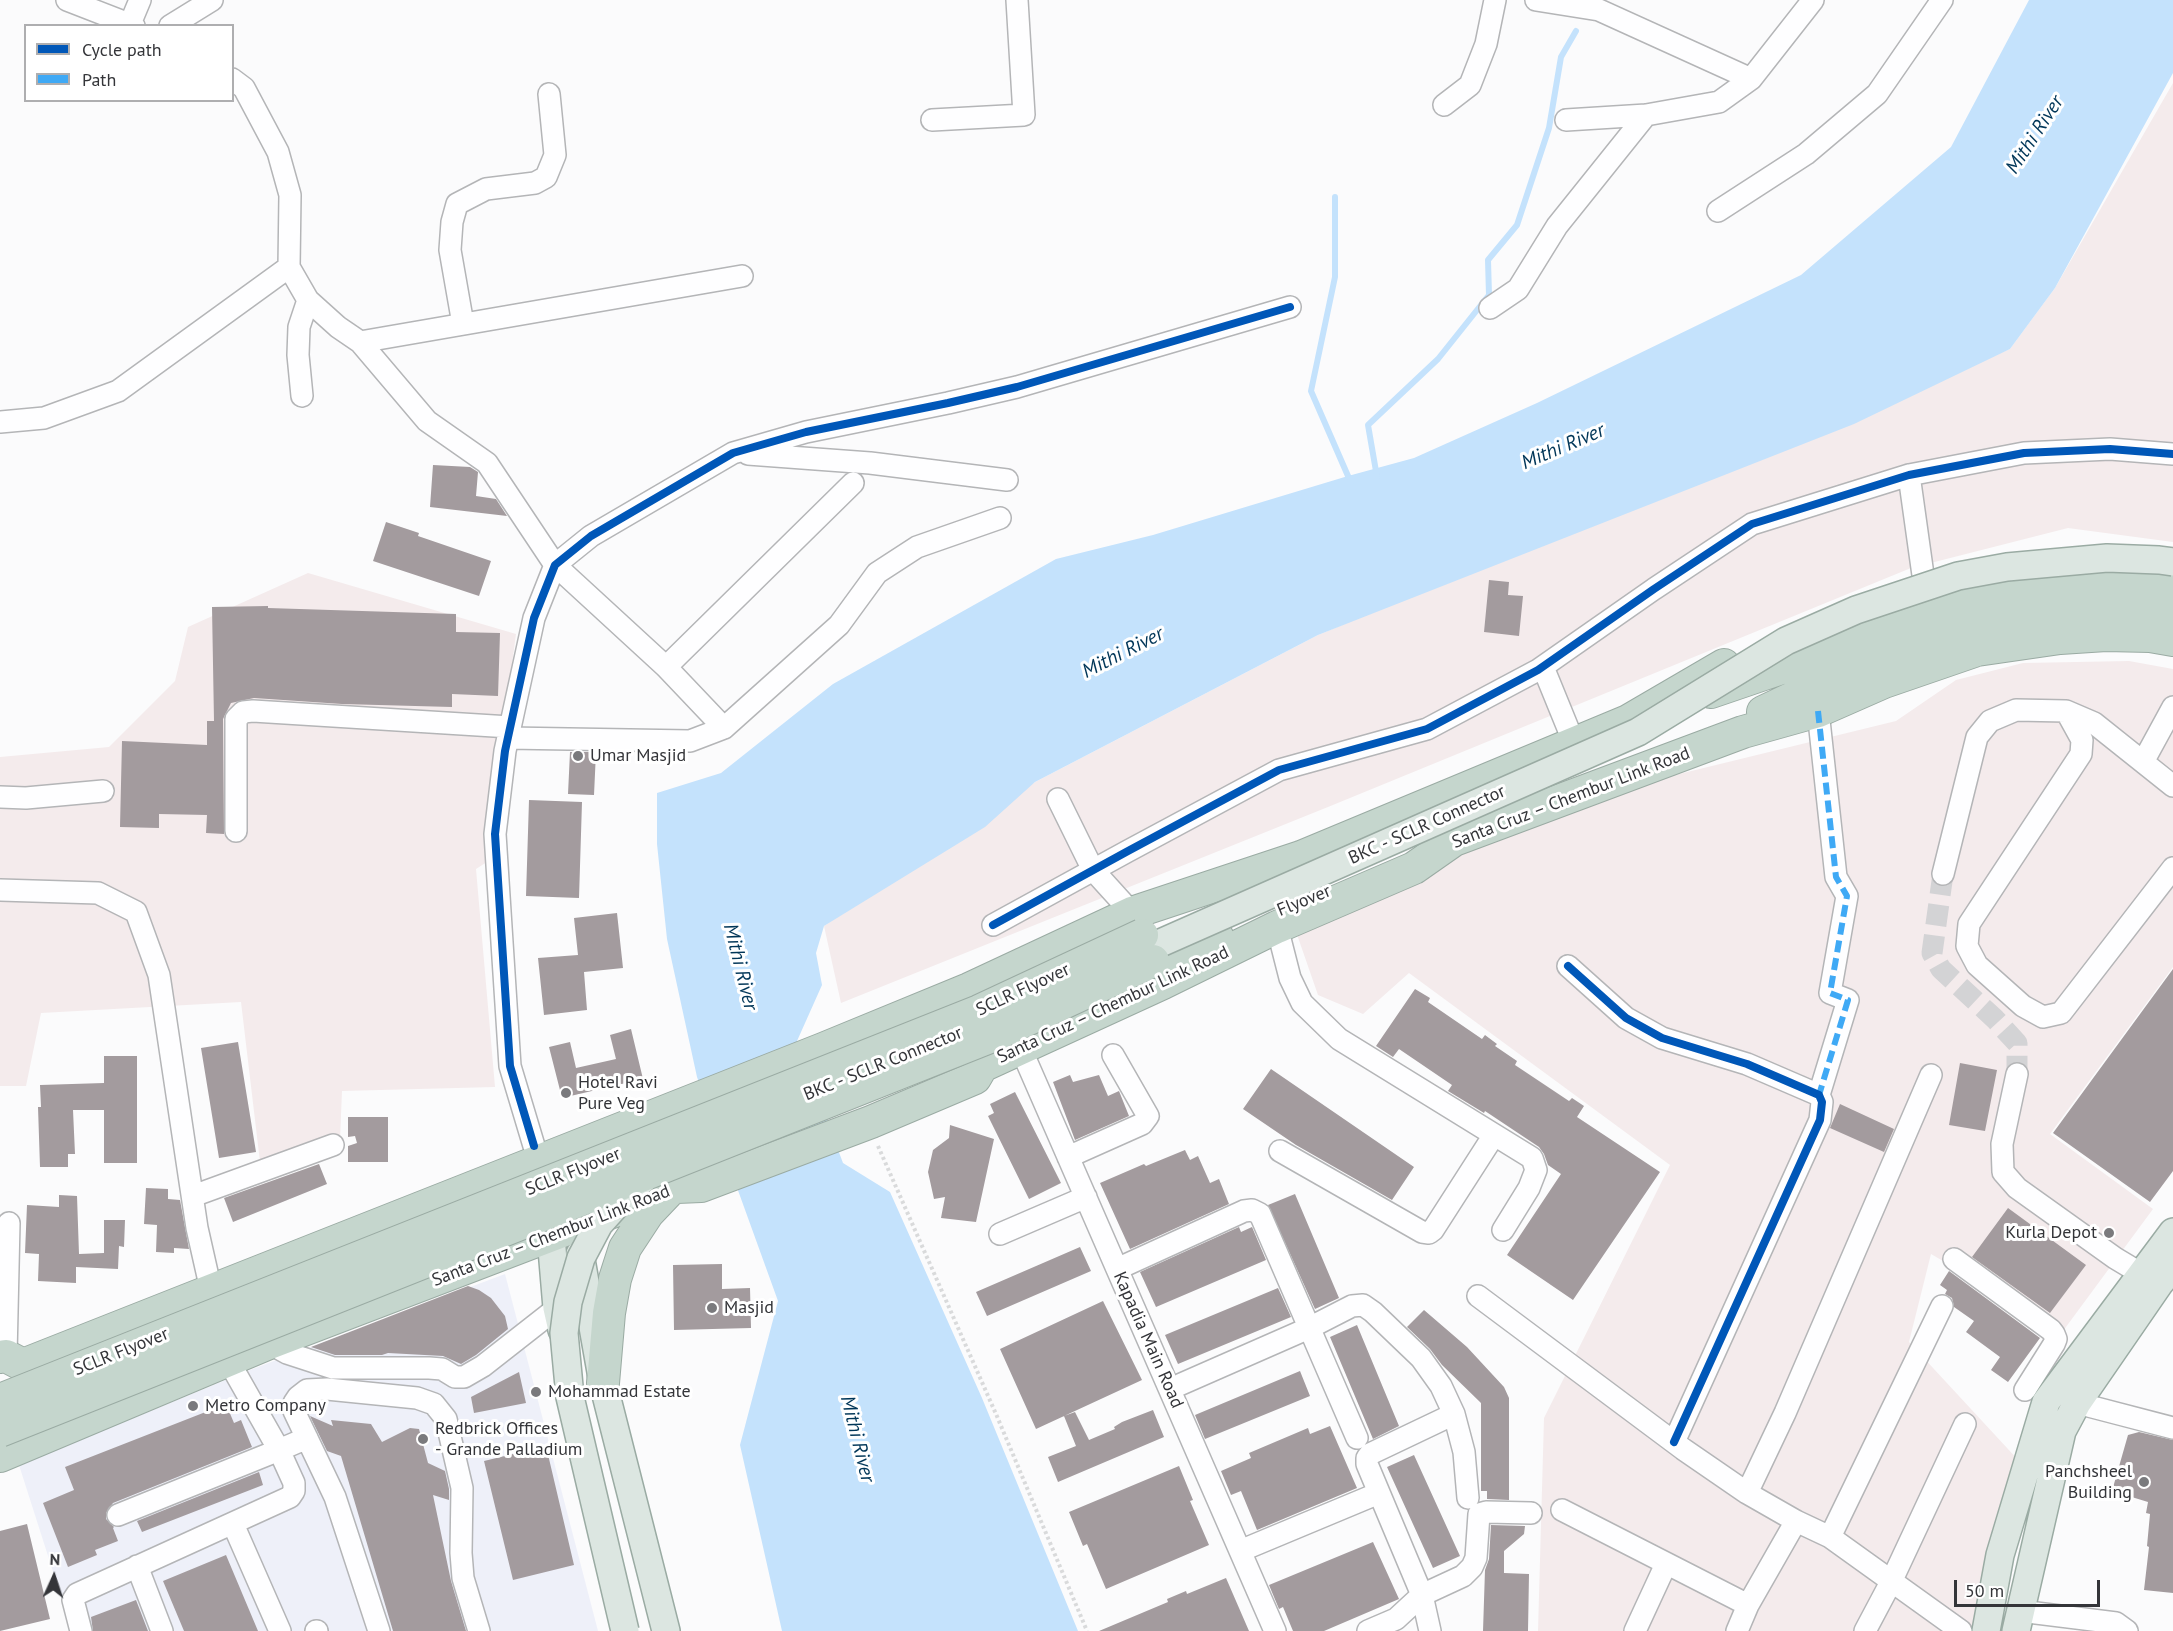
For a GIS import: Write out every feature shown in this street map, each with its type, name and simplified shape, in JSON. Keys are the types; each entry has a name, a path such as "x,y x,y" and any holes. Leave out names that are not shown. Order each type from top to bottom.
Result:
{"highway":[{"path":"0,1431 990,1037 1142,937 1300,856 1628,721 1781,631 1852,600 1955,566 2052,551 2107,547 2160,548 2173,551"},
{"path":"1807,688 1865,632 1964,599 2056,586 2107,583 2156,584 2173,587"},
{"path":"1628,721 1807,688 1875,659 1971,627 2026,618 2107,611 2153,612 2173,616"},
{"name":"Santa Cruz – Chembur Link Road","path":"0,1456 269,1343 686,1184 975,1078 982,1066 1163,984 1277,927 1414,868 1454,840 1743,732 1807,688 1884,682 1977,650 2060,638 2106,635 2150,636 2173,640"},
{"name":"Flyover","path":"1142,937 1454,840"},
{"path":"7,1363 211,1290 537,1156 687,1101 951,996 1142,937"},
{"name":"SCLR Flyover","path":"0,1400 979,1011 1142,937"},
{"path":"951,996 982,1066"},
{"path":"603,1383 609,1313 615,1279 625,1248 648,1213 686,1184"}],"main road":[{"name":"BKC - SCLR Connector","path":"625,1631 570,1397 564,1334 568,1302 581,1258 599,1224 639,1181 672,1156 708,1134 985,1024 1147,948 1638,732 1786,641 1856,610 1958,576 2007,567 2107,558 2173,562"},
{"path":"537,1156 563,1232 666,1631"},
{"path":"563,1232 557,1308 637,1631"},
{"path":"2018,1621 2062,1431 2077,1403 2158,1275 2173,1232"},
{"path":"1986,1631 2000,1556 2046,1402 2061,1382 2158,1275"},
{"path":"612,1532 639,1524"}],"street":[{"path":"67,0 129,24"},
{"path":"132,24 140,0"},
{"path":"173,24 212,0"},
{"path":"932,120 1024,115 1017,0"},
{"path":"1444,105 1470,85 1486,44 1495,0"},
{"path":"1536,0 1599,10 1751,79"},
{"path":"1566,120 1646,115 1719,102 1751,79 1813,0"},
{"path":"1718,211 1806,154 1877,94 1942,0"},
{"path":"234,80 244,88 278,152 290,195 289,267 308,300 338,327 360,342 427,421 487,463 555,566 666,667 724,728"},
{"path":"463,324 450,250 452,222 457,204 486,189 535,183 546,177 555,155 549,94"},
{"path":"1490,308 1518,289 1557,226 1646,115"},
{"path":"0,422 44,418 118,391 289,267"},
{"path":"360,342 742,276"},
{"path":"302,396 298,355 299,327 308,300"},
{"path":"537,1156 510,1066 495,834 509,732 534,618 555,566 591,536 733,453 806,432 1017,387 1290,307"},
{"path":"993,926 1279,770 1427,729 1543,667 1752,524 1909,475 2024,453 2110,448 2173,454"},
{"path":"733,453 870,463 1006,480"},
{"path":"1909,475 1923,575"},
{"path":"666,667 853,483"},
{"path":"236,831 236,719 243,712 509,732 690,741 724,728 839,625 877,573 917,546 1000,518"},
{"path":"1543,667 1574,743"},
{"path":"1674,1442 1820,1120 1822,1102 1820,1095 1848,1000 1830,993 1847,896 1836,878 1807,688"},
{"path":"2143,762 2173,707"},
{"path":"1943,873 1977,737 1990,721 2016,710 2066,711 2094,723 2173,786"},
{"path":"2066,711 2082,740 2081,754 1969,924 1967,946 1977,965 2023,1006 2043,1017 2061,1013 2173,868"},
{"path":"0,797 26,798 103,791"},
{"path":"1058,799 1093,870 1142,937"},
{"path":"0,890 98,893 136,912 159,975 197,1228 211,1290"},
{"path":"1277,927 1290,978 1302,1003 1339,1039 1532,1158 1536,1170 1529,1188 1503,1230"},
{"path":"1568,966 1626,1018 1662,1038 1747,1064 1820,1095"},
{"name":"Kapadia Main Road","path":"1021,1049 1275,1631"},
{"path":"1068,1157 1142,1124 1148,1116 1113,1055"},
{"path":"2017,1074 2002,1144 2003,1172 2017,1188 2115,1258 2158,1275"},
{"path":"1747,1493 1785,1413 1931,1075"},
{"path":"1280,1151 1422,1232 1429,1233 1494,1135"},
{"path":"193,1196 333,1145"},
{"path":"1000,1234 1086,1197"},
{"path":"1118,1269 1244,1211 1252,1210 1260,1214 1357,1438"},
{"path":"7,1363 9,1222"},
{"path":"1954,1259 2051,1330 2056,1339 2025,1390"},
{"path":"1478,1296 1674,1442 1747,1493 1830,1537 1961,1631"},
{"path":"1170,1389 1309,1328 1352,1306 1363,1305 1421,1358 1441,1386 1455,1414 1464,1452 1468,1498"},
{"path":"1830,1537 1942,1306"},
{"path":"269,1343 287,1353 333,1368 435,1369 455,1377 464,1377 483,1366 557,1308"},
{"path":"81,1631 73,1600 77,1594 290,1497 294,1491 294,1483 279,1450 228,1360"},
{"path":"2044,1361 2061,1382"},
{"path":"379,1631 335,1497 294,1412 294,1403 308,1390 327,1389 417,1398 434,1404 446,1419 462,1488 463,1578 479,1631"},
{"path":"2077,1403 2173,1428"},
{"path":"1430,1631 1422,1596 1367,1464 1367,1458 1370,1454 1455,1414"},
{"path":"1865,1631 1891,1582 1965,1424"},
{"path":"117,1515 307,1438"},
{"path":"1240,1551 1379,1493"},
{"path":"1562,1510 1749,1605"},
{"path":"1368,1631 1396,1619 1422,1596 1463,1576 1472,1567 1476,1558 1479,1514 1486,1512 1531,1513"},
{"path":"1737,1631 1796,1521"},
{"path":"233,1524 280,1631"},
{"path":"1635,1631 1666,1564"},
{"path":"137,1566 162,1631"},
{"path":"2018,1621 2066,1624 2116,1623 2127,1631"}],"path":[{"path":"865,1119 996,1414 1087,1631"}],"shaded area":[{"path":"2173,83 2173,542 2068,528 1911,568 1328,807 841,1003 824,926 1035,782 1318,635 2010,349 2055,288"},
{"path":"308,573 516,634 507,702 507,849 476,869 495,1087 342,1091 340,1140 260,1162 241,1002 41,1013 26,1086 0,1086 0,757 109,747 175,681 188,627"},
{"path":"2129,661 2173,669 2173,725 2170,730 2173,732 2173,967 2050,1134 2153,1209 2063,1331 1931,1254 1909,1342 2020,1462 1986,1631 1538,1631 1544,1418 1670,1165 1409,973 1363,1014 1318,995 1293,923 1630,786 1896,721 1956,680 2023,663"},
{"path":"505,1274 598,1631 72,1631 19,1465 250,1370"}],"water":[{"name":"Mithi River","path":"2029,0 2173,0 2173,73 2055,288 2010,349 1854,424 1318,635 1035,782 985,827 824,926 816,953 822,985 797,1041 843,1163 890,1192 982,1398 1078,1631 782,1631 740,1445 778,1301 697,1077 667,939 657,844 657,793 721,773 833,684 1056,559 1153,535 1414,458 1537,403 1801,275 1951,147"}],"building":[{"path":"433,465 470,467 478,472 476,496 496,499 507,516 430,507"},
{"path":"386,522 419,533 418,536 491,561 479,596 373,561"},
{"path":"1489,580 1509,582 1508,595 1523,596 1519,636 1484,632"},
{"path":"268,606 268,608 456,614 456,632 500,633 498,696 452,694 452,707 342,704 254,698 231,703 223,719 224,834 206,833 207,815 159,814 159,828 120,827 122,741 207,745 207,721 214,721 212,607"},
{"path":"570,752 596,752 594,795 568,794"},
{"path":"529,800 582,802 579,898 526,896"},
{"path":"617,913 623,968 584,972 587,1010 544,1015 538,958 578,955 574,918"},
{"path":"2173,969 2173,1171 2150,1202 2053,1133"},
{"path":"1415,989 1430,998 1428,1002 1482,1039 1485,1035 1497,1044 1495,1046 1517,1061 1515,1065 1569,1101 1572,1098 1584,1106 1577,1117 1660,1172 1573,1300 1507,1255 1561,1174 1548,1165 1539,1147 1485,1111 1484,1113 1448,1091 1452,1085 1399,1049 1393,1057 1376,1046"},
{"path":"631,1029 643,1079 562,1098 549,1047 570,1042 576,1068 616,1059 610,1035"},
{"path":"238,1042 256,1152 219,1158 201,1048"},
{"path":"104,1056 137,1056 137,1163 104,1163 104,1110 73,1110 75,1154 68,1154 68,1167 40,1167 38,1107 41,1107 40,1085 104,1083"},
{"path":"1960,1063 1997,1070 1985,1131 1949,1125"},
{"path":"1271,1069 1414,1167 1392,1200 1296,1145 1243,1109"},
{"path":"1070,1075 1073,1082 1099,1075 1108,1096 1119,1091 1129,1116 1075,1140 1053,1082"},
{"path":"1015,1092 1061,1183 1029,1199 988,1116 994,1113 990,1104"},
{"path":"1840,1104 1894,1129 1884,1152 1830,1128"},
{"path":"348,1117 388,1117 388,1162 348,1162 348,1146 357,1143 355,1136 348,1137"},
{"path":"950,1125 994,1139 976,1222 941,1218 945,1197 934,1199 928,1172 933,1150 949,1138"},
{"path":"1185,1150 1190,1160 1198,1156 1210,1183 1219,1179 1229,1204 1130,1249 1100,1183"},
{"path":"319,1164 327,1184 233,1222 224,1198"},
{"path":"146,1188 168,1189 168,1199 180,1200 189,1249 174,1248 174,1253 156,1252 157,1225 144,1224"},
{"path":"1295,1194 1339,1298 1315,1309 1268,1205"},
{"path":"59,1195 77,1196 79,1254 104,1253 104,1220 125,1220 124,1247 119,1246 118,1269 76,1267 76,1283 38,1281 39,1254 25,1253 27,1205 59,1207"},
{"path":"2008,1208 2086,1265 2050,1313 1972,1257"},
{"path":"1239,1227 1241,1232 1252,1227 1266,1260 1156,1307 1140,1272"},
{"path":"1080,1247 1091,1271 987,1316 976,1292"},
{"name":"Masjid","path":"722,1264 722,1289 750,1288 751,1328 674,1330 673,1265"},
{"path":"1949,1271 2040,1338 2008,1382 1991,1370 2000,1357 1966,1332 1974,1321 1954,1307 1952,1298 1945,1294 1947,1290 1940,1285"},
{"path":"468,1286 491,1298 505,1316 508,1329 461,1364 443,1356 388,1353 335,1355 311,1347"},
{"path":"1278,1288 1291,1317 1178,1364 1165,1335"},
{"path":"1103,1301 1142,1380 1036,1429 1000,1349"},
{"path":"1424,1310 1467,1347 1504,1387 1509,1398 1509,1500 1487,1499 1487,1491 1481,1491 1481,1403 1407,1327"},
{"path":"1357,1325 1399,1426 1373,1439 1330,1337"},
{"path":"1300,1371 1310,1396 1205,1439 1195,1415"},
{"path":"519,1372 526,1403 474,1413 471,1397"},
{"path":"226,1404 234,1423 241,1420 252,1447 113,1503 106,1513 106,1519 114,1527 118,1541 95,1550 97,1555 68,1567 43,1503 74,1490 65,1467"},
{"path":"1153,1410 1164,1437 1058,1482 1048,1457 1076,1446 1064,1416 1075,1412 1089,1440 1115,1429 1114,1427 1122,1422"},
{"path":"310,1416 333,1426 331,1420 371,1424 382,1442 410,1428 419,1429 428,1463 445,1471 449,1500 433,1495 451,1581 466,1631 393,1631 341,1456 327,1451"},
{"path":"1330,1426 1357,1488 1257,1530 1241,1491 1231,1495 1221,1471 1251,1458 1249,1453 1308,1428 1310,1434"},
{"name":"Panchsheel Building","path":"2139,1432 2173,1440 2173,1593 2144,1590 2149,1547 2147,1546 2150,1514 2146,1513 2148,1502 2112,1491 2128,1435"},
{"path":"546,1446 574,1565 513,1580 484,1461"},
{"path":"1414,1455 1460,1556 1433,1568 1387,1467"},
{"path":"1179,1466 1193,1500 1190,1501 1209,1545 1106,1589 1087,1544 1083,1546 1069,1512"},
{"path":"259,1472 263,1485 142,1532 137,1521"},
{"path":"27,1524 50,1619 0,1631 0,1531"},
{"path":"1491,1525 1525,1526 1524,1534 1504,1551 1504,1573 1529,1574 1528,1631 1483,1631 1485,1570 1489,1559"},
{"path":"1373,1542 1399,1599 1324,1631 1293,1631 1283,1607 1279,1609 1269,1585"},
{"path":"226,1555 258,1631 184,1631 163,1581"},
{"path":"1226,1578 1249,1631 1099,1631 1168,1602 1167,1599 1186,1591 1187,1594"},
{"path":"136,1600 148,1631 93,1631 91,1617"}],"waterway":[{"path":"1377,477 1368,425 1438,359 1489,295 1488,260 1517,225 1549,128 1561,57 1576,31"},
{"path":"1335,197 1335,277 1311,391 1348,476 1353,481"}],"tunnel":[{"path":"1943,874 1932,953 1941,969 1995,1019 2017,1043 2017,1074"}],"marked path":[{"path":"1818,711 1836,877 1847,896 1830,993 1848,1000 1819,1095"}],"cycle path":[{"path":"534,1146 510,1066 495,834 505,751 534,618 555,565 591,536 733,453 806,432 1017,387 1290,307"},
{"path":"993,925 1279,770 1427,729 1538,670 1752,524 1909,475 2024,453 2110,449 2173,454"},
{"path":"1568,966 1626,1018 1662,1038 1747,1064 1819,1095 1822,1102 1820,1120 1674,1442"}],"place":[{"name":"Umar Masjid","path":"578,756"},
{"name":"Hotel Ravi Pure Veg","path":"566,1093"},
{"name":"Kurla Depot","path":"2109,1233"},
{"name":"Masjid","path":"712,1308"},
{"name":"Mohammad Estate","path":"536,1392"},
{"name":"Metro Company","path":"193,1406"},
{"name":"Redbrick Offices - Grande Palladium","path":"423,1439"},
{"name":"Panchsheel Building","path":"2144,1482"}]}
